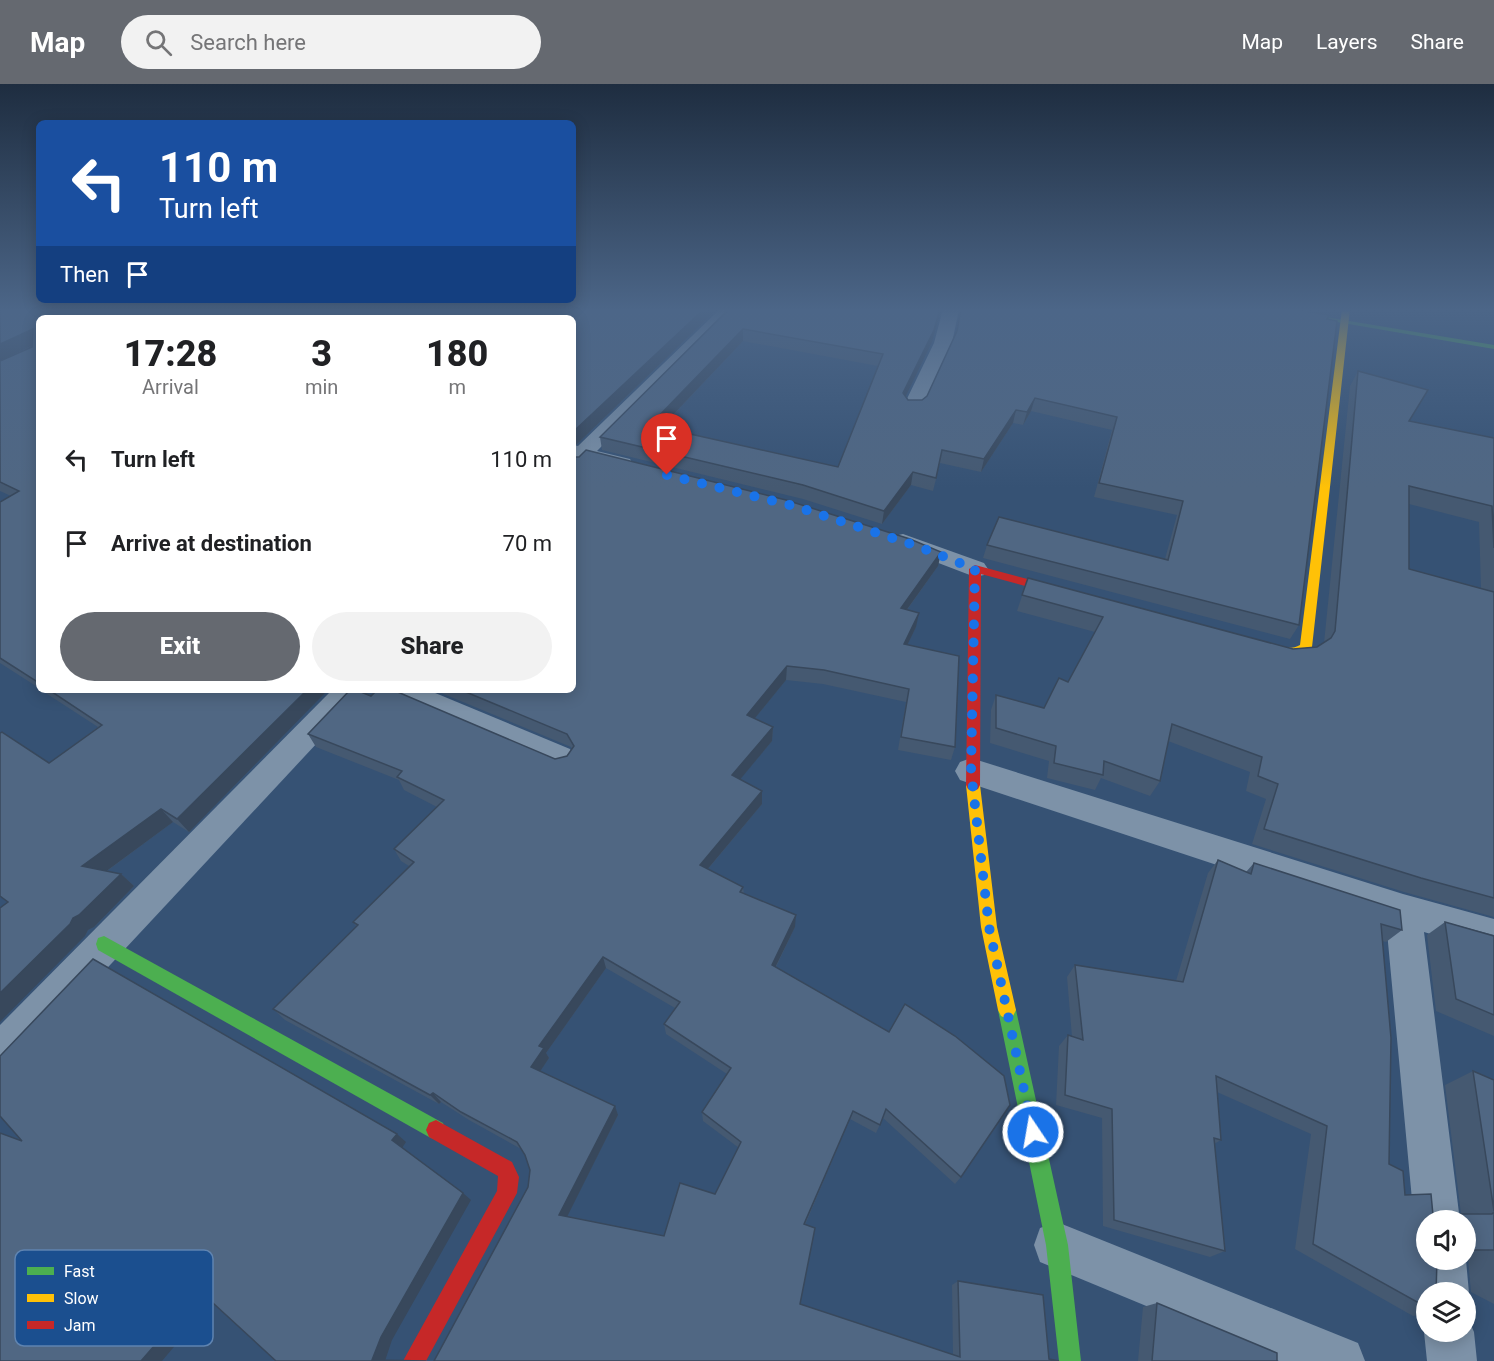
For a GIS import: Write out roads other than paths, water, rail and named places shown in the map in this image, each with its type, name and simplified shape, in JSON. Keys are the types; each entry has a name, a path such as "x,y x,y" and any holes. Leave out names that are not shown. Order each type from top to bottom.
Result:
{"street":[{"path":"576,456 667,369"},
{"path":"914,407 931,369"},
{"path":"1249,642 1283,652 1300,652 1306,647 1340,369"},
{"path":"576,456 638,468"},
{"path":"884,535 975,569 1078,597"},
{"path":"975,569 971,771 989,927 1057,1245 1070,1361"},
{"path":"0,1054 347,693"},
{"path":"407,693 559,758"},
{"path":"971,771 1403,910 1494,936"},
{"path":"1403,910 1436,1210"},
{"path":"104,944 505,1169 509,1178 507,1193 414,1361"},
{"path":"1057,1245 1340,1361"},
{"path":"1450,1342 1452,1361"}]}
